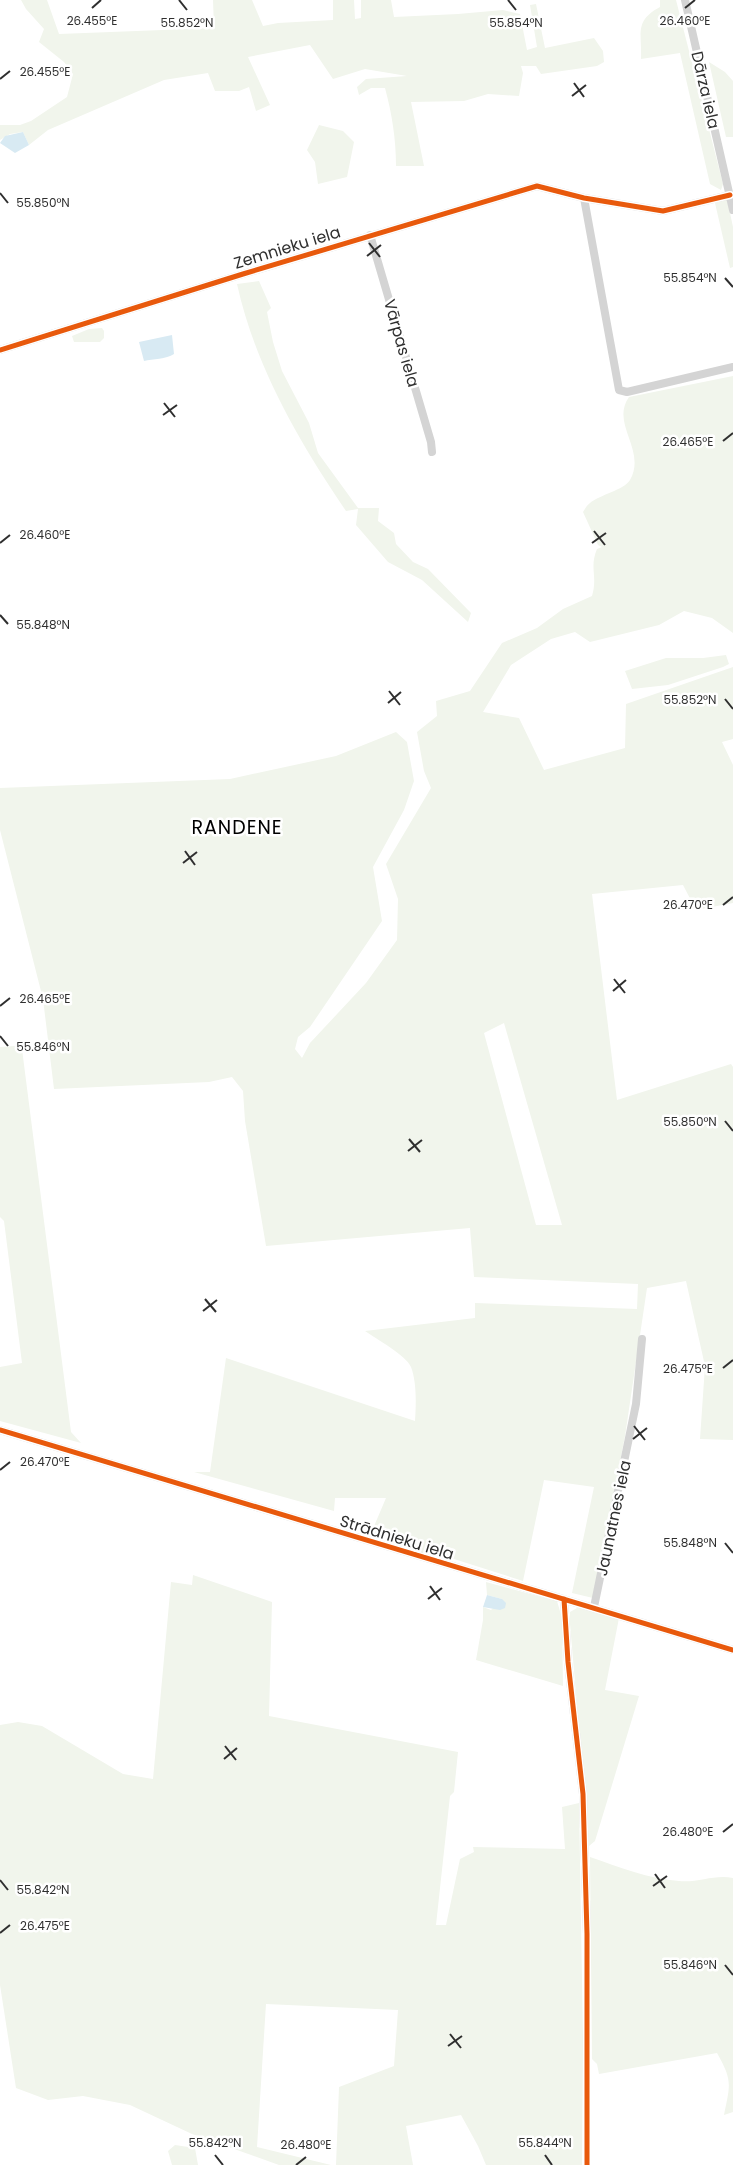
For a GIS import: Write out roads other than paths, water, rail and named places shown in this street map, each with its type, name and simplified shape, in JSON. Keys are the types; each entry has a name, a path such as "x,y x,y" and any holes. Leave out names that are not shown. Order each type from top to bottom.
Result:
{"street":[{"name":"Dārza iela","path":"685,0 733,210"},
{"name":"Zemnieku iela","path":"0,350 370,235 537,186 584,198 663,211 730,195"},
{"path":"584,198 619,390 627,392 733,368"},
{"name":"Vārpas iela","path":"370,235 431,442 432,452"},
{"name":"Jaunatnes iela","path":"594,1607 636,1404 642,1339"},
{"name":"Strādnieku iela","path":"0,1430 733,1650"},
{"path":"564,1599 568,1662 583,1794 587,1934 588,2165"}],"district":[{"name":"RANDENE","path":"237,827"}]}
